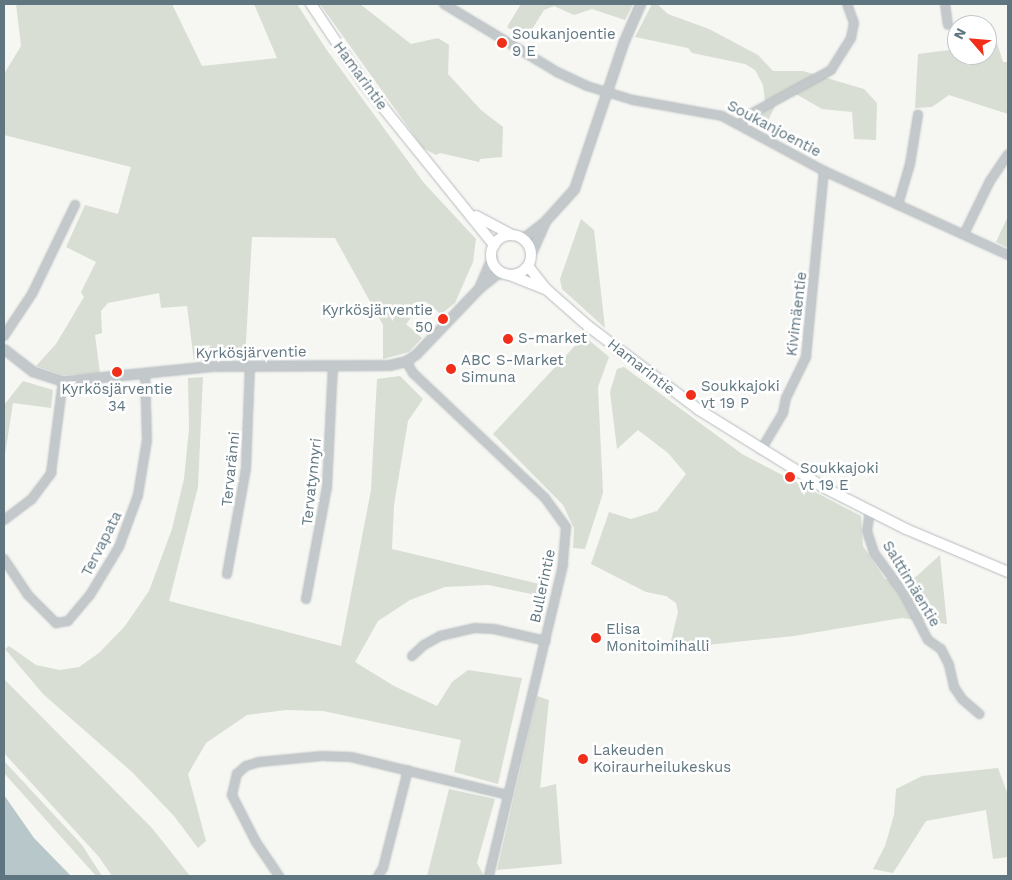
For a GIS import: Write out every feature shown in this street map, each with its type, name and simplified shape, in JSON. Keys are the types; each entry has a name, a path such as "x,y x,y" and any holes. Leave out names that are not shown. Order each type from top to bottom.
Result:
{"main road":[{"name":"Hamarintie","path":"311,4 371,93 425,162 471,213 494,245"},
{"name":"Hamarintie","path":"471,213 515,236"},
{"path":"515,236 531,253 528,266 507,274 492,258 494,245 515,236"},
{"name":"Hamarintie","path":"528,266 546,289 650,374 761,450 870,510 1008,572"},
{"name":"Hamarintie","path":"507,274 546,289"}],"street":[{"name":"Soukanjoentie","path":"444,4 557,72 608,93 702,111 740,124 824,171 1008,255"},
{"path":"515,236 526,236 545,221 578,182 623,43 640,4"},
{"path":"740,124 747,116 831,70 851,38 854,23 848,4"},
{"path":"945,4 947,18"},
{"path":"898,205 912,156 918,115"},
{"path":"964,234 990,180 1008,154"},
{"name":"Kivimäentie","path":"761,450 783,413 786,398 806,357 824,171"},
{"path":"4,336 46,267 75,205"},
{"path":"531,253 545,221"},
{"path":"479,288 492,258"},
{"path":"406,361 416,354 479,288 496,274 507,274"},
{"name":"Kyrkösjärventie","path":"4,349 32,371 63,381 145,374 199,366 389,365 406,361"},
{"name":"Bullerintie","path":"406,361 413,373 545,498 566,527 566,552 489,876"},
{"name":"Tervaränni","path":"227,574 246,468 250,366"},
{"name":"Tervatynnyri","path":"306,599 327,487 333,366"},
{"name":"Tervapata","path":"4,559 28,595 56,623 68,621 90,595 119,547 138,496 147,440 145,374"},
{"path":"4,520 31,500 51,473 63,381"},
{"name":"Salttimäentie","path":"870,510 867,531 874,553 903,592 928,640 941,649 950,665 954,687 962,699 979,714"},
{"path":"412,656 424,645 440,636 475,628 494,629 546,641"},
{"path":"279,876 235,806 233,783 246,766 259,762 336,755 508,794"},
{"path":"378,876 384,868 408,770"}],"shaded area":[{"path":"16,4 172,4 202,66 277,58 254,4 297,4 326,49 424,183 476,239 473,262 455,303 441,314 425,301 406,324 422,338 409,352 383,359 383,325 335,238 252,237 245,359 194,361 187,306 161,308 159,293 108,303 101,311 102,333 95,335 100,373 63,375 36,366 56,344 84,297 81,292 96,262 66,247 85,205 118,214 131,167 4,135 4,74 21,46"},
{"path":"320,4 360,4 411,44 438,38 449,45 448,74 481,110 503,127 502,157 480,159 479,162 440,153 436,155 423,148"},
{"path":"521,4 633,4 625,20 592,9 574,15 554,6 544,10 526,39 507,27"},
{"path":"652,4 657,4 668,14 709,29 758,55 773,71 803,71 864,89 877,103 876,140 854,139 852,112 822,109 796,94 779,98 765,127 756,122 765,102 763,85 755,70 745,64 692,53 688,48 635,37"},
{"path":"997,43 1003,62 1008,62 1008,114 949,95 932,107 915,108 918,54 947,50 947,65 997,65"},
{"path":"1008,216 1008,248 996,242"},
{"path":"581,219 594,230 605,328 562,289 560,279"},
{"path":"584,336 609,357 598,387 603,493 585,549 573,548 574,528 563,505 493,434"},
{"path":"624,367 742,454 861,516 863,546 885,579 910,582 940,555 947,624 902,618 794,636 669,649 678,612 676,603 666,596 646,592 591,564 609,512 631,519 657,511 686,474 668,453 638,430 617,449 610,392 617,369"},
{"path":"400,376 423,399 408,421 394,505 392,549 544,585 541,596 488,585 445,587 410,600 378,621 355,662 394,686 437,706 452,682 468,670 522,678 498,784 454,772 461,740 323,711 286,710 247,715 206,743 188,774 206,841 198,848 174,816 132,772 43,694 5,649 9,646 36,665 60,670 79,667 99,653 125,626 149,591 172,529 184,479 189,429 188,378 203,377 198,487 169,601 341,646 371,490 377,379"},
{"path":"23,381 53,390 51,408 13,403 4,461 4,405"},
{"path":"4,679 152,828 190,876 112,876 99,857 4,753"},
{"path":"537,696 549,700 540,788 556,784 562,864 497,870"},
{"path":"4,761 82,845 102,876 96,876 4,773"},
{"path":"998,768 1008,795 1008,857 993,859 986,810 926,821 893,873 873,869 885,846 894,815 896,789 922,776"},
{"path":"449,789 495,799 477,863 484,876 427,876"},
{"path":"4,795 34,838 71,876 4,876"}],"place":[{"name":"Soukanjoentie 9 E","path":"502,43"},
{"name":"Kyrkösjärventie 50","path":"443,319"},
{"name":"S-market","path":"508,339"},
{"name":"ABC S-Market Simuna","path":"451,369"},
{"name":"Kyrkösjärventie 34","path":"117,372"},
{"name":"Soukkajoki vt 19 P","path":"691,395"},
{"name":"Soukkajoki vt 19 E","path":"790,477"},
{"name":"Elisa Monitoimihalli","path":"596,638"},
{"name":"Lakeuden Koiraurheilukeskus","path":"583,759"}]}
